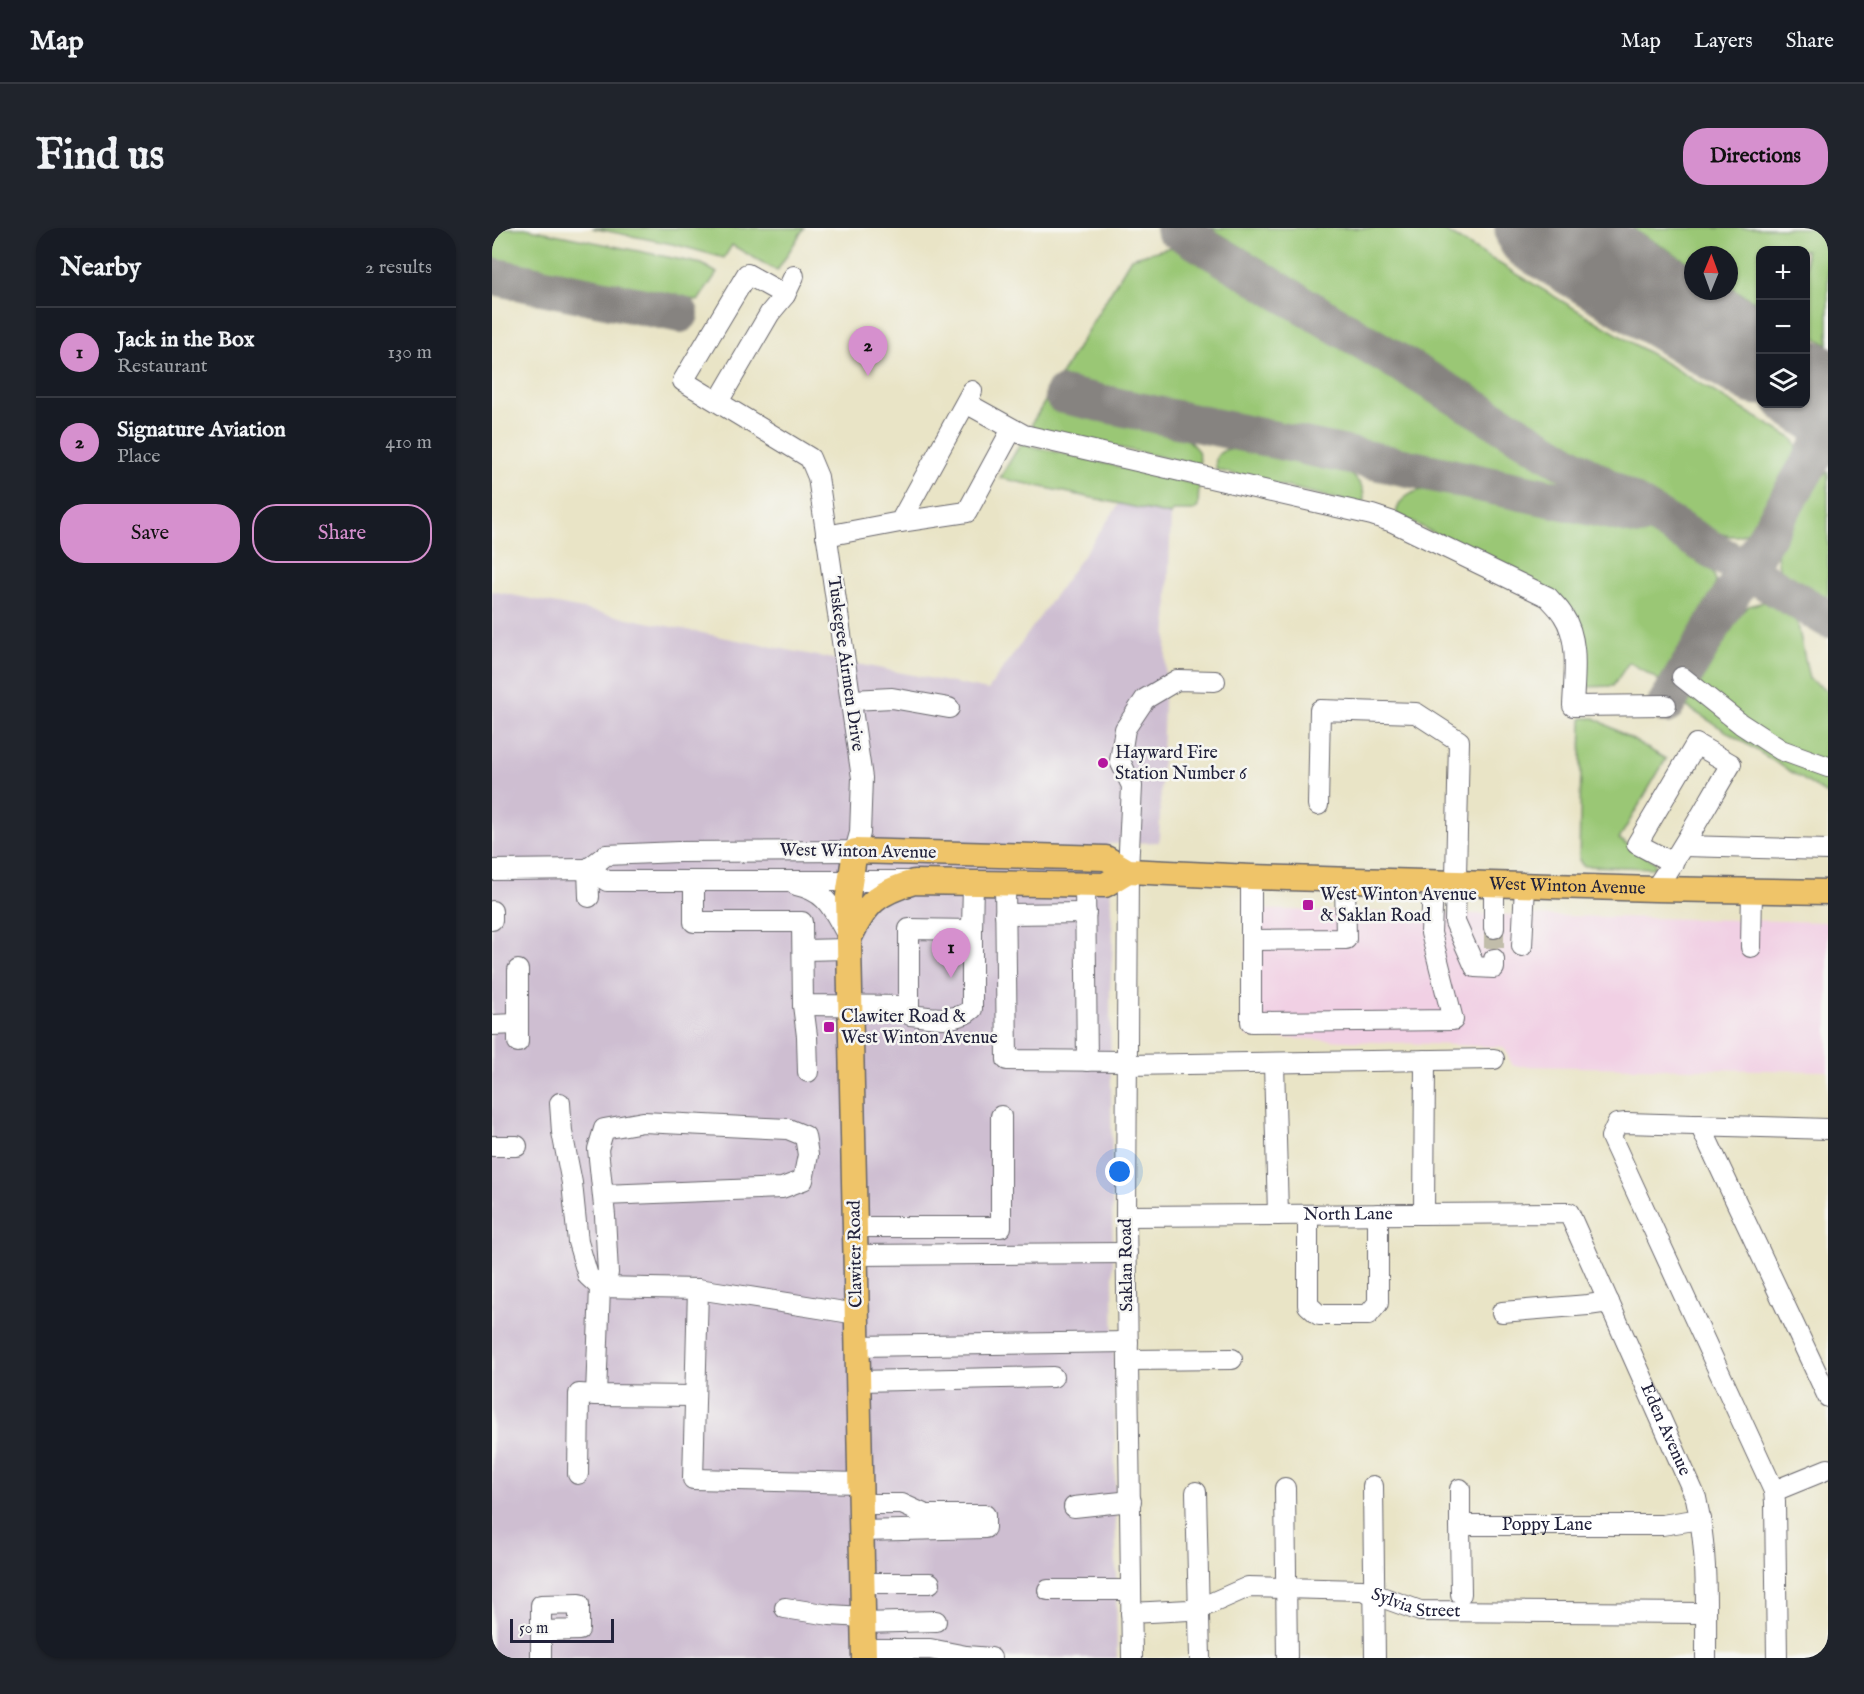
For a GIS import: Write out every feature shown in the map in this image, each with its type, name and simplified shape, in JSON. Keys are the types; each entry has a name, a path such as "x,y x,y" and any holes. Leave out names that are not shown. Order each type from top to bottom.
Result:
{"main road":[{"name":"West Winton Avenue","path":"855,851 1106,858 1128,871 1251,877 1655,890 1828,892"},
{"name":"Clawiter Road","path":"855,851 849,880 849,944 864,1653"},
{"name":"West Winton Avenue","path":"914,882 1105,885 1128,871"},
{"path":"849,944 861,915 876,898 891,889 914,882"}],"street":[{"path":"785,295 747,274 683,381 718,402 770,313 785,295 794,276"},
{"path":"900,522 969,397 1012,429 1024,435 1372,515 1393,522 1548,597 1564,616 1573,638 1573,706 1666,705"},
{"name":"Tuskegee Airmen Drive","path":"718,402 810,458 818,477 862,778 860,833 855,851"},
{"path":"826,536 900,522 967,513 1012,429"},
{"path":"1682,677 1741,724 1781,750 1828,767"},
{"name":"Saklan Road","path":"1132,1658 1126,1216 1128,871 1132,786 1120,761 1125,729 1145,699 1177,680 1215,681"},
{"path":"852,700 892,698 949,708"},
{"path":"1251,877 1251,1022 1453,1020 1431,933 1444,884 1459,741 1416,713 1320,710 1318,805"},
{"path":"1655,890 1673,863 1684,846 1731,764 1696,744 1637,844 1673,863"},
{"path":"1684,846 1828,850"},
{"name":"West Winton Avenue","path":"492,870 588,868 606,855 678,852 855,851"},
{"path":"588,868 589,897"},
{"name":"West Winton Avenue","path":"588,868 607,881 639,890 694,881 914,882"},
{"path":"1251,939 1346,939 1345,880"},
{"path":"694,881 694,922 802,922 802,1005 807,1036 808,1072"},
{"path":"773,881 812,888 826,900 849,944 802,950"},
{"path":"972,930 909,928 910,1015 953,1017 966,1015 972,1009 973,883"},
{"path":"1005,883 1007,1060 1164,1065 1494,1059"},
{"path":"1444,884 1455,922 1475,967 1494,968 1494,959"},
{"path":"1494,884 1494,928"},
{"path":"1085,885 1087,1061"},
{"path":"1522,946 1525,886"},
{"path":"1751,947 1752,890"},
{"path":"492,911 492,921"},
{"path":"1005,914 1086,913"},
{"path":"492,1025 518,1033 518,970"},
{"path":"802,1005 909,1006"},
{"path":"1424,1214 1425,1060"},
{"path":"1274,1063 1278,1215"},
{"path":"560,1103 578,1242 588,1276 600,1287 698,1289 857,1314"},
{"path":"855,1227 1001,1227 1001,1116"},
{"path":"596,1395 600,1287 608,1273 598,1149 604,1130 643,1122 788,1129 805,1136 808,1155 803,1180 782,1188 603,1195"},
{"path":"1777,1658 1774,1491 1611,1137 1617,1124 1626,1123 1828,1129"},
{"path":"1700,1125 1828,1397"},
{"path":"492,1146 517,1146"},
{"name":"North Lane","path":"1126,1216 1569,1213"},
{"name":"Eden Avenue","path":"1569,1213 1696,1498 1705,1557 1706,1658"},
{"path":"1308,1215 1308,1305 1319,1315 1368,1315 1378,1303 1378,1214"},
{"path":"856,1255 1127,1253"},
{"path":"698,1289 693,1479 861,1494 902,1504 926,1515 985,1515 985,1528 861,1531"},
{"path":"1502,1312 1609,1302"},
{"path":"857,1346 1128,1351 1232,1359"},
{"path":"858,1381 1053,1377"},
{"path":"578,1474 579,1394 695,1396"},
{"path":"1774,1491 1828,1469"},
{"path":"1373,1486 1375,1658"},
{"path":"1285,1488 1287,1658"},
{"path":"1460,1489 1461,1594"},
{"path":"1196,1492 1200,1658"},
{"path":"1074,1507 1131,1501"},
{"name":"Poppy Lane","path":"1460,1525 1662,1525 1701,1519"},
{"path":"862,1583 930,1583"},
{"name":"Sylvia Street","path":"1131,1612 1172,1612 1200,1608 1248,1587 1362,1590 1420,1611 1706,1613"},
{"path":"1048,1590 1131,1590"},
{"path":"785,1608 863,1620 936,1621"},
{"path":"541,1631 541,1658"},
{"path":"864,1653 930,1649 991,1658"}],"shaded area":[{"path":"1120,503 1171,515 1159,842 1108,844 1113,941 1110,992 1117,1658 492,1658 492,591 988,690"},
{"path":"1247,909 1828,922 1828,1071 1513,1066 1503,1047 1246,1037"}],"green space":[{"path":"492,228 525,228 702,264 717,273 698,301 492,260"},
{"path":"592,228 804,228 777,271 732,245 724,258 677,245"},
{"path":"1210,228 1440,228 1793,439 1797,447 1797,455 1753,530 1736,536 1718,533"},
{"path":"1631,228 1828,228 1828,345 1810,334 1810,246 1756,246 1756,303 1738,292 1738,246 1684,246 1684,260"},
{"path":"1175,246 1574,486 1561,486 1068,380 1051,407 1186,437 1198,451 1200,461 1198,465 1033,429 1032,423 1131,258"},
{"path":"1022,444 1199,485 1198,507 1193,511 1172,511 1171,515 1000,478"},
{"path":"1239,448 1350,473 1362,487 1363,505 1217,470 1216,459 1220,453 1224,450"},
{"path":"1828,472 1828,606 1789,582 1778,565 1777,554 1780,541 1812,487"},
{"path":"1427,489 1662,534 1706,561 1716,582 1713,592 1662,682 1629,662 1613,686 1584,687 1582,638 1575,617 1559,596 1396,514 1403,499 1416,491"},
{"path":"1763,602 1776,603 1796,615 1809,679 1828,691 1828,795 1684,705 1738,615 1749,606"},
{"path":"1582,718 1595,718 1666,759 1619,839 1655,862 1655,868 1583,866 1579,860"}],"taxiway":[{"path":"1174,228 1828,619"},
{"path":"492,276 680,314"},
{"path":"1063,395 1639,517"},
{"path":"1666,705 1819,447 1823,430 1822,416 1810,395"}],"runway":[{"path":"1541,228 1756,357"},
{"path":"1810,389 1828,400"}],"tunnel":[{"path":"1494,928 1494,959"}],"place":[{"name":"Signature Aviation","path":"868,376"},
{"name":"Hayward Fire Station Number 6","path":"1103,763"},
{"name":"West Winton Avenue & Saklan Road","path":"1308,905"},
{"name":"Jack in the Box","path":"951,978"},
{"name":"Clawiter Road & West Winton Avenue","path":"829,1027"}]}
